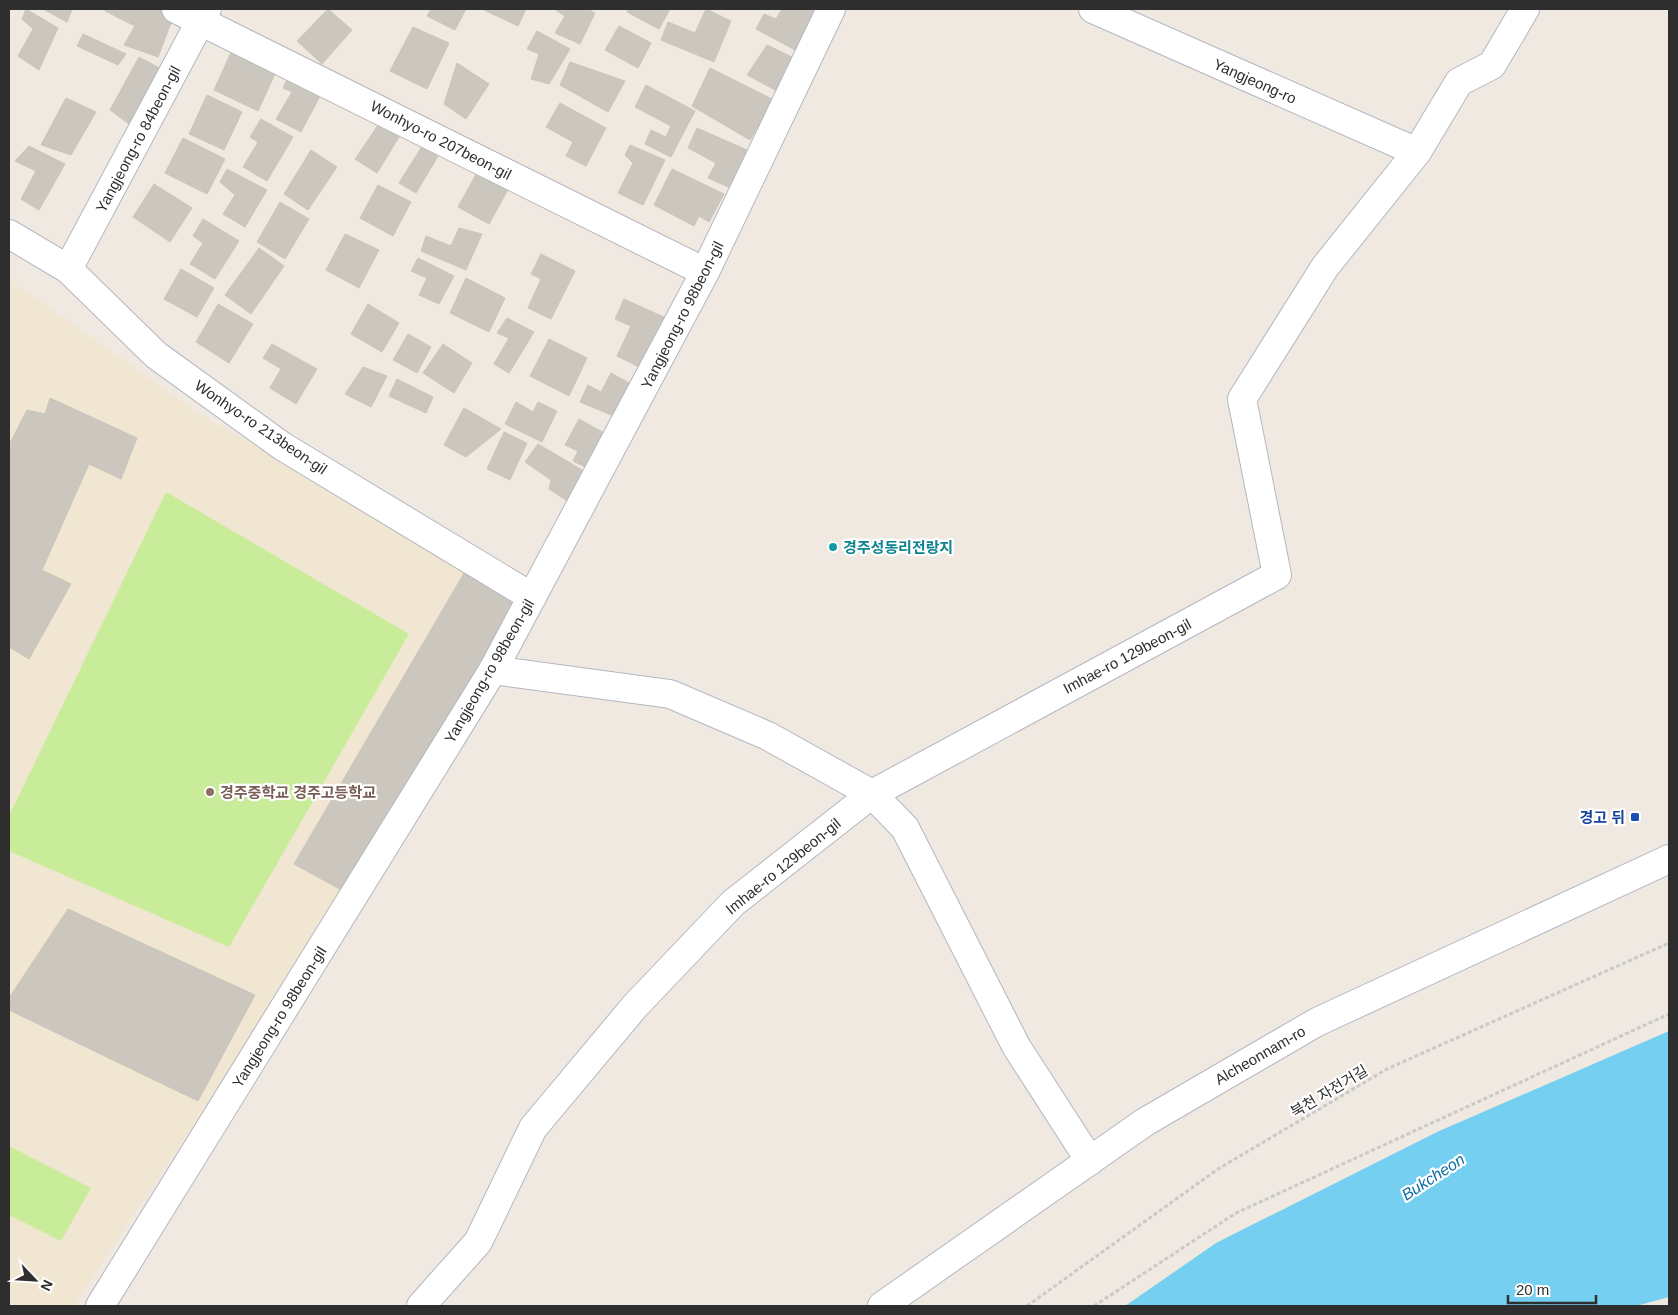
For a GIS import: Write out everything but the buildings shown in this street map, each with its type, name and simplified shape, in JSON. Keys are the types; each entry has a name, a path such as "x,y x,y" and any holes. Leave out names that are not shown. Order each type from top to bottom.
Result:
{"street":[{"name":"Wonhyo-ro 207beon-gil","path":"176,9 204,14 705,272"},
{"name":"Yangjeong-ro 98beon-gil","path":"100,1306 493,670 705,272 831,9"},
{"name":"Yangjeong-ro","path":"1093,9 1417,152"},
{"path":"1417,152 1460,82 1492,65 1525,9"},
{"name":"Yangjeong-ro 84beon-gil","path":"68,269 204,14"},
{"name":"Imhae-ro 129beon-gil","path":"421,1306 478,1242 533,1128 635,1006 733,903 872,794 1277,575 1242,399 1324,266 1417,152"},
{"name":"Wonhyo-ro 213beon-gil","path":"9,234 68,269 156,355 282,446 532,596"},
{"path":"493,670 670,694 768,736 872,794 905,828 1016,1046 1090,1161"},
{"name":"Alcheonnam-ro","path":"882,1306 1146,1122 1317,1022 1669,859"}],"path":[{"name":"북천 자전거길","path":"1027,1306 1218,1169 1387,1069 1669,943"},
{"path":"1094,1306 1236,1213 1669,1014"}],"shaded area":[{"name":"경주중학교 경주고등학교","path":"9,279 202,416 532,597 478,691 74,1306 9,1306"}],"green space":[{"path":"166,492 409,634 229,947 9,851 9,816"},
{"path":"9,1146 91,1188 61,1241 9,1215"}],"water":[{"name":"Bukcheon","path":"1669,1031 1669,1297 1636,1306 1125,1306 1216,1243 1437,1132"}],"place":[{"name":"경주성동리전랑지","path":"833,547"},
{"name":"경주중학교 경주고등학교","path":"210,792"},
{"name":"경고 뒤","path":"1635,817"}]}
